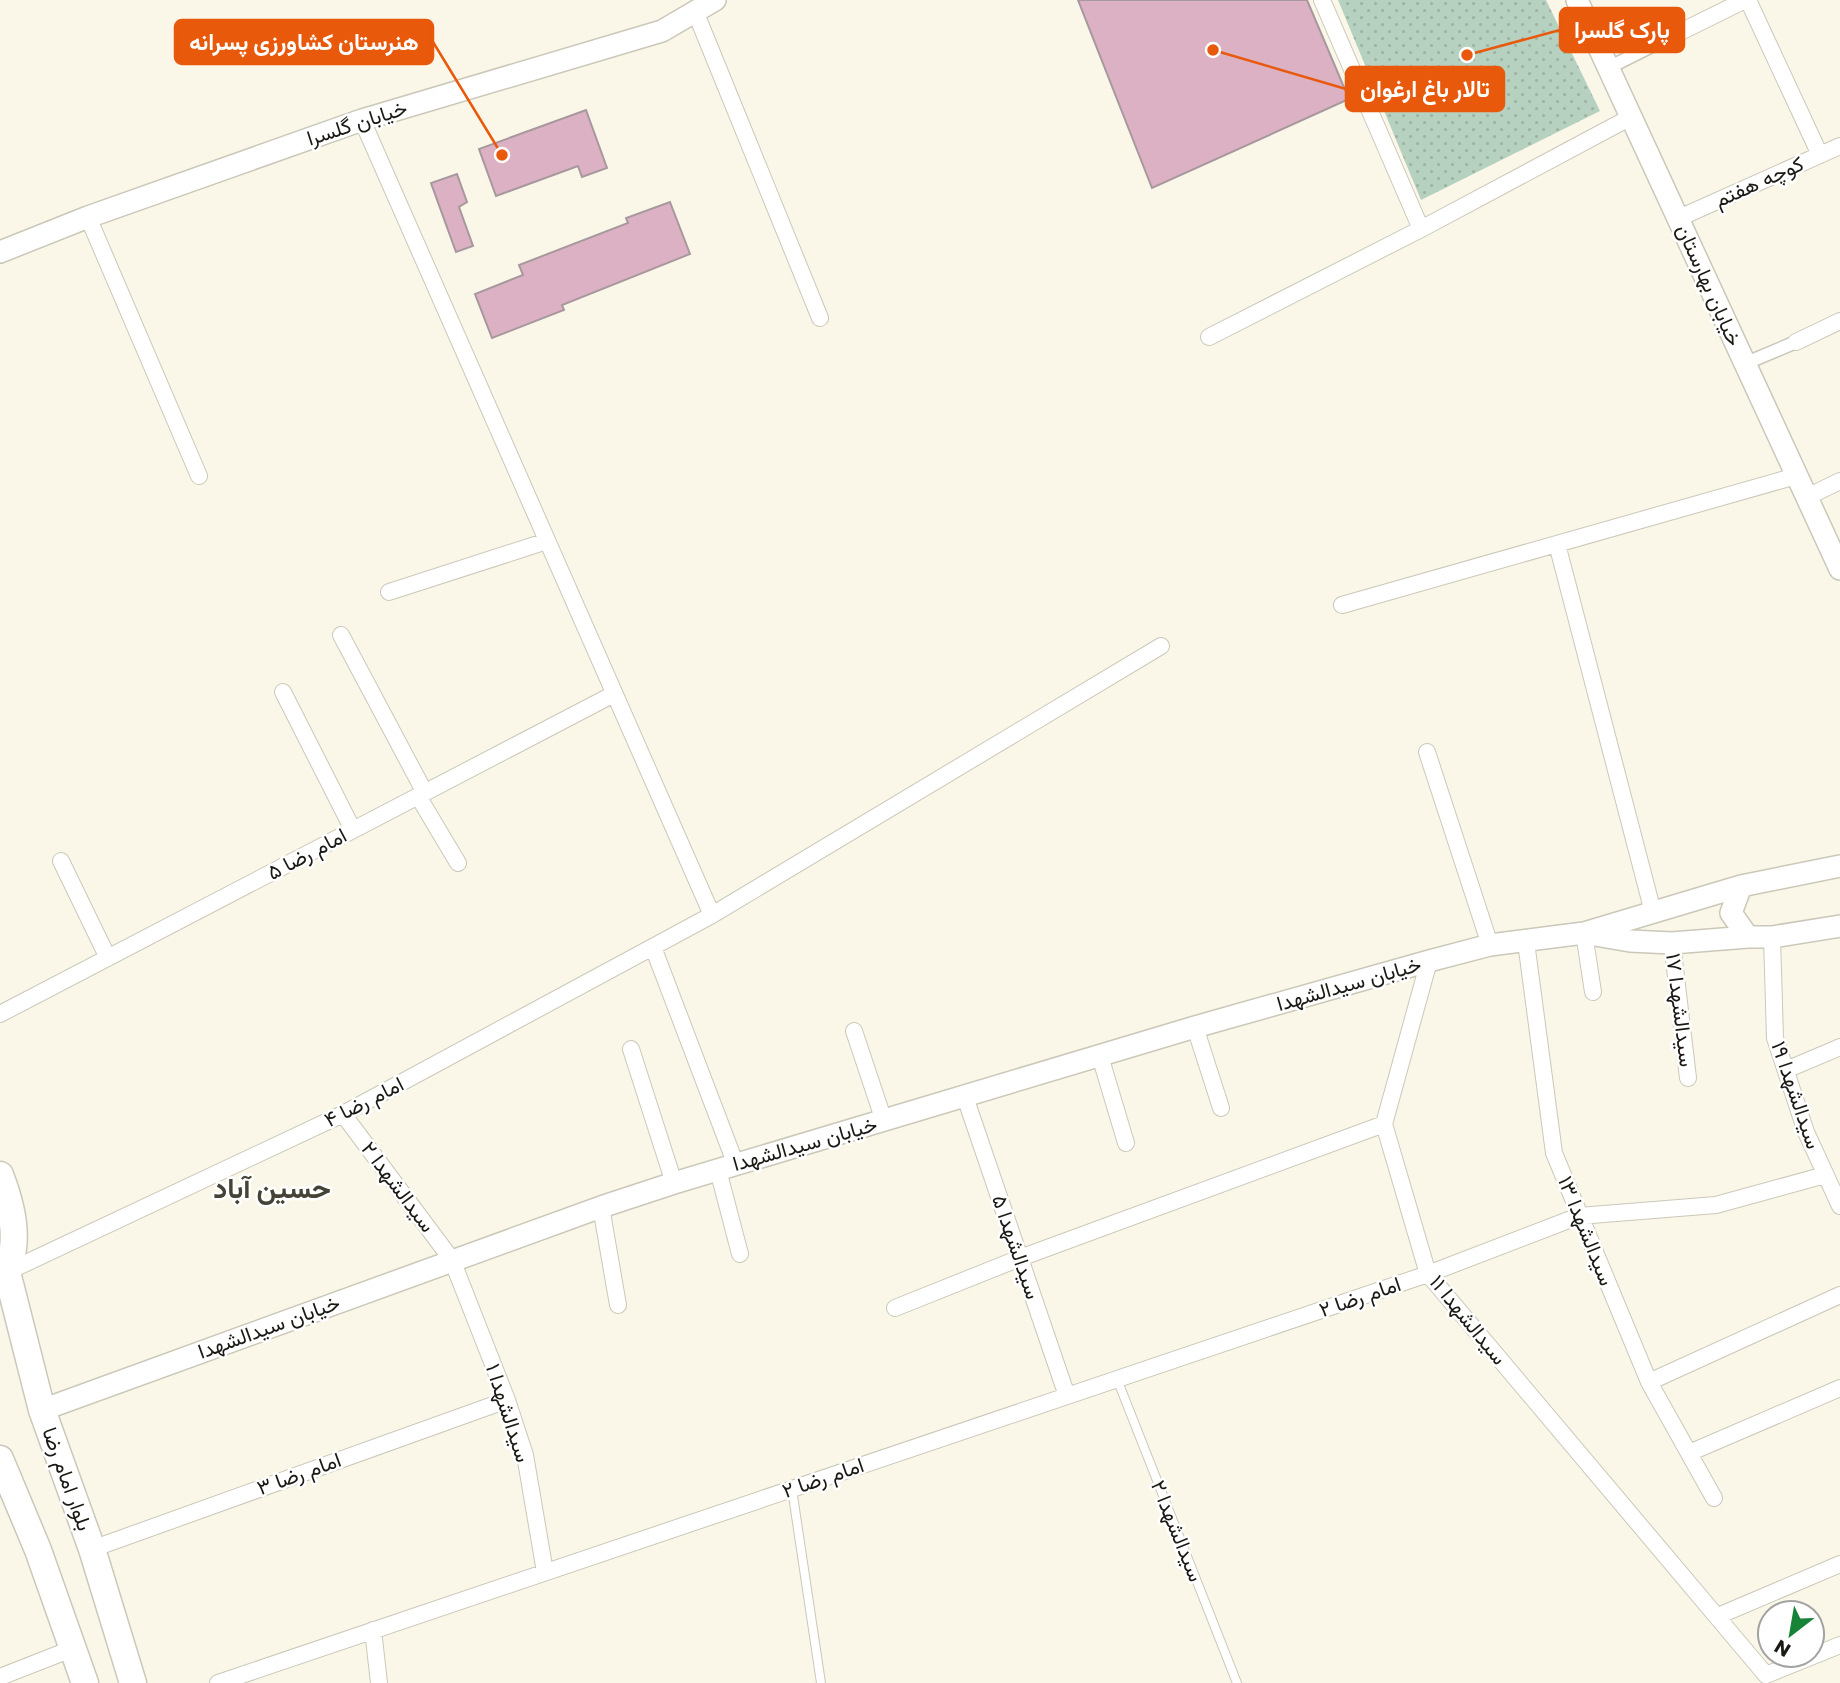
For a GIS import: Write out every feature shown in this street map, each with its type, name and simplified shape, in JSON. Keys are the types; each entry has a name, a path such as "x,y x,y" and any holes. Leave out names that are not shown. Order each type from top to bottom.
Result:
{"main road":[{"path":"0,1175 12,1211 14,1233 4,1277"},
{"name":"بلوار امام رضا","path":"4,1277 42,1410 92,1549 133,1683"},
{"path":"0,1459 38,1550 85,1683"}],"street":[{"name":"خیابان گلسرا","path":"0,252 88,217 362,120 662,31 715,0"},
{"path":"1322,0 1421,229"},
{"name":"خیابان بهارستان","path":"1577,0 1840,569"},
{"path":"1608,68 1747,0 1820,155"},
{"path":"695,12 820,318"},
{"path":"1209,337 1421,229 1631,117"},
{"path":"362,120 712,915"},
{"name":"کوچه هفتم","path":"1679,218 1840,146"},
{"path":"88,217 199,476"},
{"path":"1744,364 1840,321"},
{"path":"1342,605 1796,476"},
{"path":"1807,497 1840,481"},
{"path":"389,592 547,541"},
{"path":"1557,544 1653,912"},
{"path":"341,635 458,863"},
{"name":"امام رضا ۴","path":"4,1277 343,1114 712,915 1161,646"},
{"path":"283,692 353,830"},
{"name":"امام رضا ۵","path":"0,1014 614,694"},
{"path":"1427,752 1490,945"},
{"path":"61,861 108,958"},
{"path":"1584,933 1741,886 1840,866"},
{"path":"1741,886 1731,913 1748,937"},
{"path":"1584,933 1630,941 1672,943 1772,937 1840,926"},
{"path":"1584,933 1593,992"},
{"name":"خیابان سیدالشهدا","path":"42,1410 674,1183 1195,1027 1429,961 1490,945 1584,933"},
{"name":"سیدالشهدا ۱۹","path":"1772,937 1775,1038 1806,1132 1840,1206"},
{"name":"سیدالشهدا ۱۳","path":"1526,942 1554,1153 1649,1382 1714,1498"},
{"name":"سیدالشهدا ۱۷","path":"1672,943 1688,1078"},
{"path":"653,947 727,1167 740,1254"},
{"path":"895,1308 1020,1258 1384,1124 1429,961"},
{"path":"1195,1027 1221,1108"},
{"path":"854,1031 884,1121"},
{"path":"1786,1070 1840,1047"},
{"path":"631,1049 674,1183"},
{"path":"1100,1056 1126,1143"},
{"name":"سیدالشهدا ۵","path":"965,1097 1067,1396"},
{"name":"سیدالشهدا ۲","path":"343,1114 452,1261"},
{"name":"سیدالشهدا ۱۱","path":"1384,1124 1428,1274 1766,1675 1840,1645"},
{"name":"امام رضا ۲","path":"218,1683 1428,1274 1579,1216 1717,1205 1825,1175"},
{"path":"601,1207 618,1305"},
{"name":"سیدالشهدا ۱","path":"452,1261 507,1400 525,1455 545,1572"},
{"path":"1649,1382 1840,1295"},
{"path":"1689,1454 1840,1388"},
{"name":"امام رضا ۳","path":"92,1549 507,1400"},
{"path":"1718,1616 1840,1564"},
{"path":"373,1630 379,1683"},
{"path":"0,1677 74,1648"}],"lane":[{"name":"سیدالشهدا ۲","path":"1117,1379 1237,1683"},
{"path":"792,1489 821,1683"}],"green space":[{"path":"1338,0 1546,0 1600,111 1421,200"}],"building":[{"path":"1078,0 1307,0 1349,99 1152,188"},
{"path":"586,110 607,168 582,177 578,166 496,196 479,149"},
{"path":"457,174 467,202 459,207 473,246 456,252 431,183"},
{"path":"670,202 690,254 562,305 564,310 492,338 475,294 523,275 519,265 628,223 626,218"}],"place":[{"name":"تالار باغ ارغوان","path":"1213,50"},
{"name":"پارک گلسرا","path":"1467,55"},
{"name":"هنرستان کشاورزی پسرانه","path":"502,155"}],"district":[{"name":"حسین آباد","path":"272,1188"}]}
